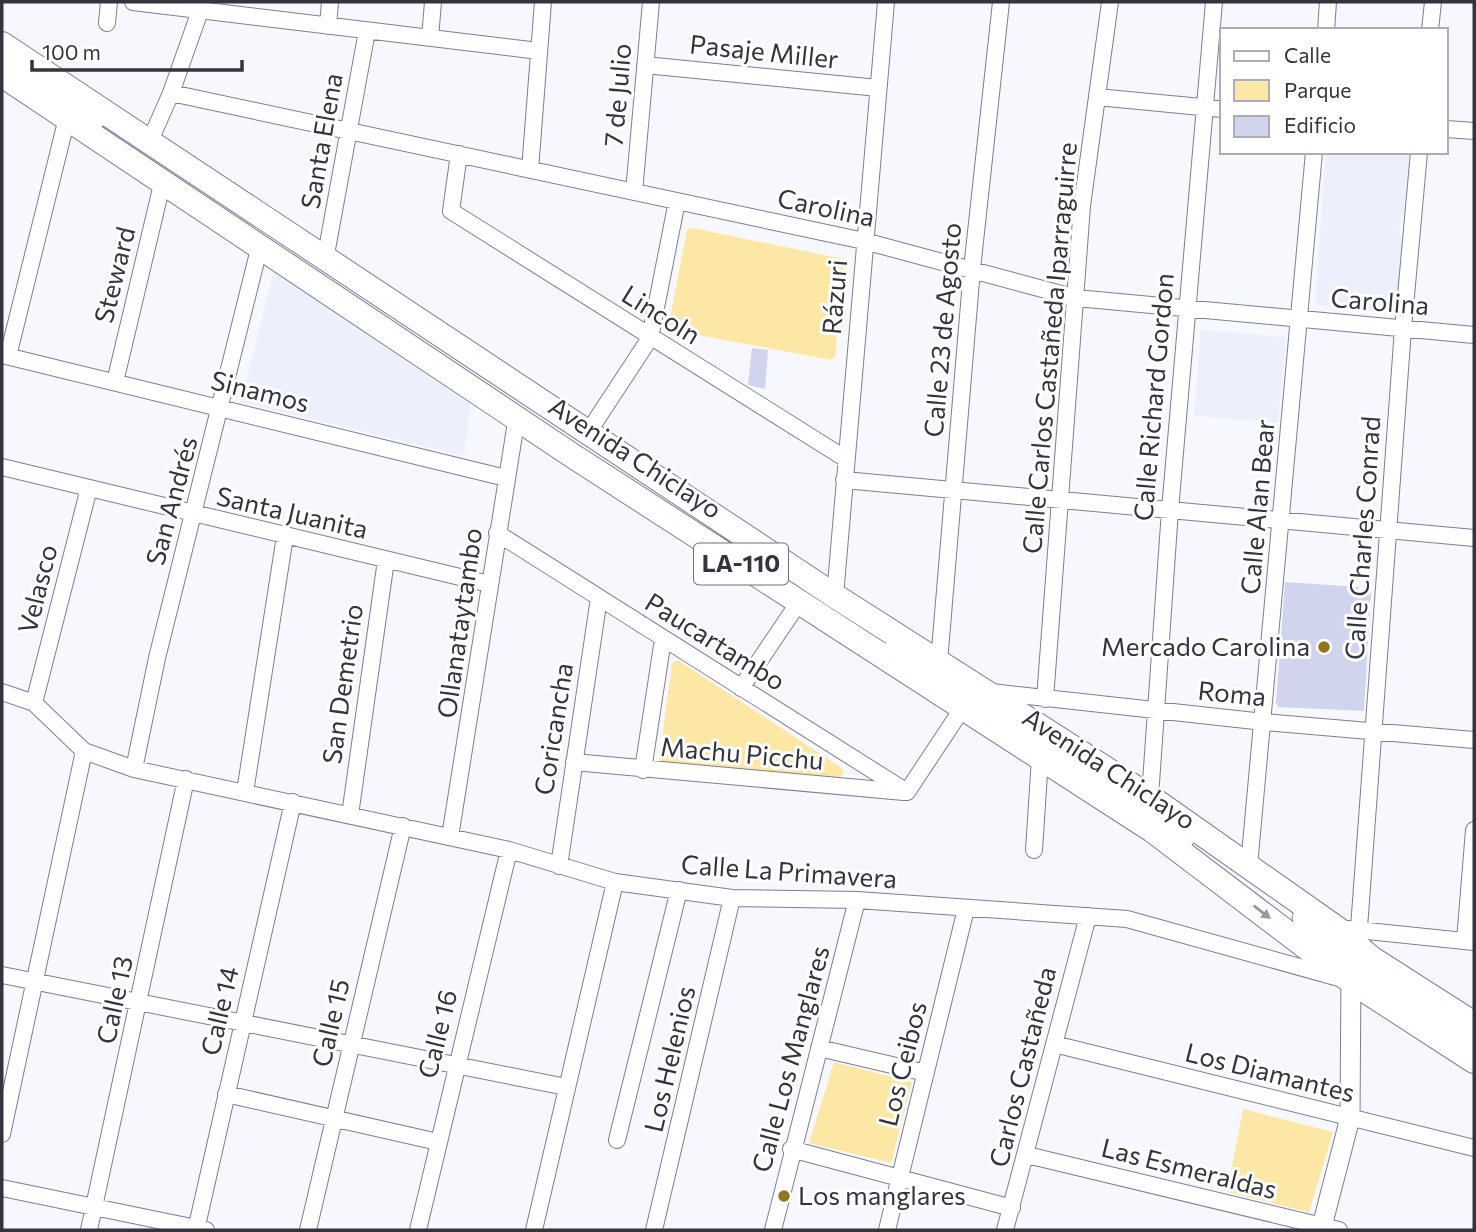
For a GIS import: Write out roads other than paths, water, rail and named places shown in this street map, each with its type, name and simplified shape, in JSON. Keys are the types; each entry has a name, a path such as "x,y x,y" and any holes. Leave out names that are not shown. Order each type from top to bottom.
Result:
{"main road":[{"name":"Avenida Chiclayo","path":"2,44 835,596 939,662 973,700 1040,758 1152,830 1474,1061"},
{"name":"Avenida Chiclayo","path":"2,75 799,602 1150,797 1249,866 1349,929 1371,958 1474,1024"}],"street":[{"path":"107,23 109,2"},
{"path":"134,2 539,51"},
{"path":"328,26 330,2"},
{"path":"430,38 433,2"},
{"path":"530,170 543,2"},
{"name":"7 de Julio","path":"634,192 651,2"},
{"name":"Rázuri","path":"835,596 886,2"},
{"name":"Calle 23 de Agosto","path":"939,662 972,269 1001,2"},
{"name":"Calle Carlos Castañeda Iparraguirre","path":"1045,699 1082,206 1110,2"},
{"name":"Calle Richard Gordon","path":"1150,797 1154,710 1186,309 1214,2"},
{"path":"1326,28 1328,2"},
{"path":"1430,28 1433,2"},
{"path":"149,142 171,93 200,11"},
{"name":"Santa Elena","path":"326,260 367,30"},
{"name":"Avenida Chiclayo","path":"2,59 973,700 1221,859 1321,932 1351,972 1474,1042"},
{"name":"Pasaje Miller","path":"645,65 878,88"},
{"name":"Carolina","path":"171,93 864,241 1076,298 1474,335"},
{"path":"1097,97 1220,109"},
{"path":"5,356 67,118"},
{"path":"1448,129 1474,131"},
{"name":"Lincoln","path":"459,154 451,211 846,459"},
{"name":"Calle Alan Bear","path":"1249,866 1314,154"},
{"name":"Calle Charles Conrad","path":"1349,929 1373,730 1419,154"},
{"name":"Steward","path":"115,382 163,180"},
{"path":"589,431 650,338 677,201"},
{"name":"San Andrés","path":"134,769 157,658 261,245"},
{"name":"Sinamos","path":"5,356 506,478"},
{"name":"Ollanataytambo","path":"450,837 473,709 489,584 517,416"},
{"name":"Santa Juanita","path":"2,467 489,584"},
{"path":"844,480 1474,538"},
{"name":"Velasco","path":"34,703 89,488"},
{"name":"Paucartambo","path":"497,533 907,792"},
{"path":"245,792 285,536"},
{"name":"San Demetrio","path":"349,815 386,560"},
{"name":"Coricancha","path":"559,866 599,598"},
{"path":"741,688 799,602"},
{"path":"643,770 663,639"},
{"path":"2,692 34,703 84,751 2,1134"},
{"name":"Roma","path":"973,700 1045,699 1474,740"},
{"path":"907,792 973,700"},
{"name":"Calle La Primavera","path":"84,751 134,769 509,850 615,882 732,898 857,900 1127,919 1351,972"},
{"path":"1034,850 1040,758"},
{"name":"Machu Picchu","path":"574,762 907,792"},
{"name":"Calle 13","path":"89,1230 186,779"},
{"name":"Calle 14","path":"200,1230 226,1094 293,802"},
{"name":"Calle 15","path":"308,1230 402,826"},
{"path":"1349,929 1470,941 1474,830"},
{"name":"Calle 16","path":"418,1230 455,1065 509,850"},
{"path":"534,1230 615,882"},
{"path":"617,1140 678,890"},
{"name":"Los Helenios","path":"654,1230 732,898"},
{"name":"Calle Los Manglares","path":"773,1230 791,1149 857,900"},
{"name":"Los Ceibos","path":"887,1230 966,909"},
{"name":"Carlos Castañeda","path":"1005,1230 1027,1155 1088,916"},
{"path":"1327,1229 1350,1118 1351,972"},
{"path":"2,975 566,1087"},
{"name":"Los Diamantes","path":"1054,1044 1474,1148"},
{"path":"819,1048 926,1073"},
{"path":"226,1094 438,1142"},
{"path":"791,1149 1012,1208"},
{"name":"Las Esmeraldas","path":"1027,1155 1327,1229"},
{"path":"2,1188 200,1230"}],"place":[{"name":"Mercado Carolina","path":"1324,647"},
{"name":"Los manglares","path":"784,1196"}]}
